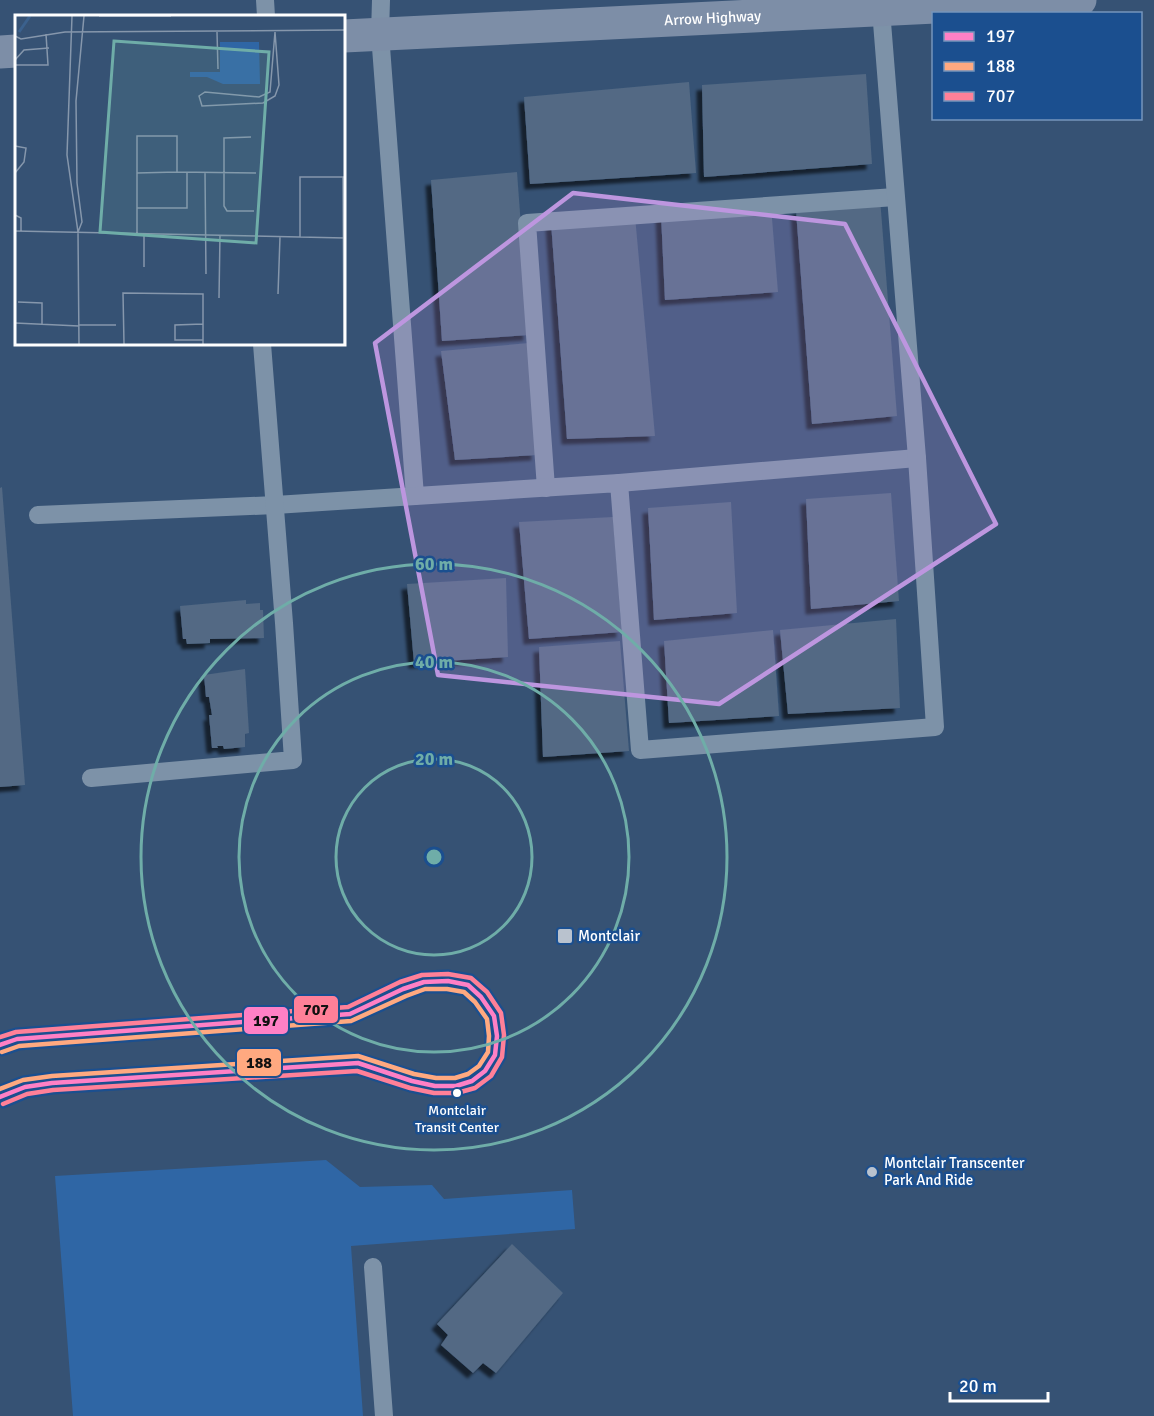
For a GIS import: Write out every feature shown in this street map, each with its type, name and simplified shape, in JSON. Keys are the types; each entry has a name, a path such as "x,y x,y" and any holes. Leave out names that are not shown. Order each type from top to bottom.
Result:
{"main road":[{"name":"Arrow Highway","path":"345,36 828,6 881,10 1080,0"},
{"path":"0,52 15,51"}],"lane":[{"path":"265,0 266,15"},
{"path":"381,0 380,34 415,496"},
{"path":"619,483 640,750 935,727 881,10"},
{"path":"546,488 527,224 895,197"},
{"path":"91,778 292,760 262,345"},
{"path":"38,514 275,505 546,488 916,458"},
{"path":"0,1045 17,1039 350,1014 403,989 424,982 448,981 468,985 481,997 494,1016 497,1036 495,1056 486,1071 472,1081 456,1086 435,1086 412,1081 358,1064 52,1083 25,1087 0,1097"},
{"path":"373,1267 384,1416"}],"highlighted area":[{"path":"573,193 845,224 996,524 719,704 438,675 375,343"}],"shaded area":[{"path":"326,1160 360,1187 432,1185 444,1199 572,1190 575,1229 351,1246 363,1416 73,1416 55,1176"}],"building":[{"path":"866,74 872,164 704,177 702,85"},
{"path":"689,82 696,173 530,184 524,97"},
{"path":"517,172 529,335 442,341 431,180"},
{"path":"880,198 897,416 812,424 796,210"},
{"path":"771,206 778,292 665,300 661,214"},
{"path":"635,216 655,436 567,439 551,222"},
{"path":"529,343 537,455 455,460 441,351"},
{"path":"2,487 25,785 0,787 0,488"},
{"path":"891,493 899,601 811,609 806,499"},
{"path":"731,502 737,613 654,620 648,508"},
{"path":"613,517 622,632 529,639 519,522"},
{"path":"506,578 508,657 414,663 407,584"},
{"path":"246,600 246,604 260,603 260,610 263,610 264,638 210,639 210,643 187,644 186,639 183,639 180,606"},
{"path":"896,619 900,708 788,714 780,630"},
{"path":"773,630 779,716 669,723 664,641"},
{"path":"620,641 629,751 543,757 539,647"},
{"path":"245,669 249,733 245,734 245,747 224,749 223,746 217,746 218,748 212,748 209,715 212,715 209,697 206,697 204,675"},
{"path":"512,1244 563,1293 496,1373 483,1363 473,1373 441,1345 448,1335 437,1324"}],"transit line":[{"name":"707","path":"0,1037 16,1032 348,1007 400,982 422,975 448,974 471,978 487,992 501,1013 504,1035 502,1057 491,1076 475,1088 457,1093 434,1093 410,1088 357,1071 53,1090 27,1094 3,1104"},
{"name":"197","path":"0,1045 17,1039 350,1014 403,989 424,982 448,981 468,985 481,997 494,1016 497,1036 495,1055 485,1071 472,1081 456,1086 435,1086 412,1081 358,1063 52,1083 25,1087 0,1097"},
{"name":"188","path":"0,1089 23,1080 52,1076 358,1056 414,1074 436,1078 455,1078 468,1074 479,1066 488,1052 489,1036 487,1019 475,1002 464,992 425,989 351,1021 19,1046 2,1052"}],"place":[{"name":"Montclair","path":"565,936"},
{"name":"Montclair Transit Center","path":"457,1093"},
{"name":"Montclair Transcenter Park And Ride","path":"872,1172"}]}
